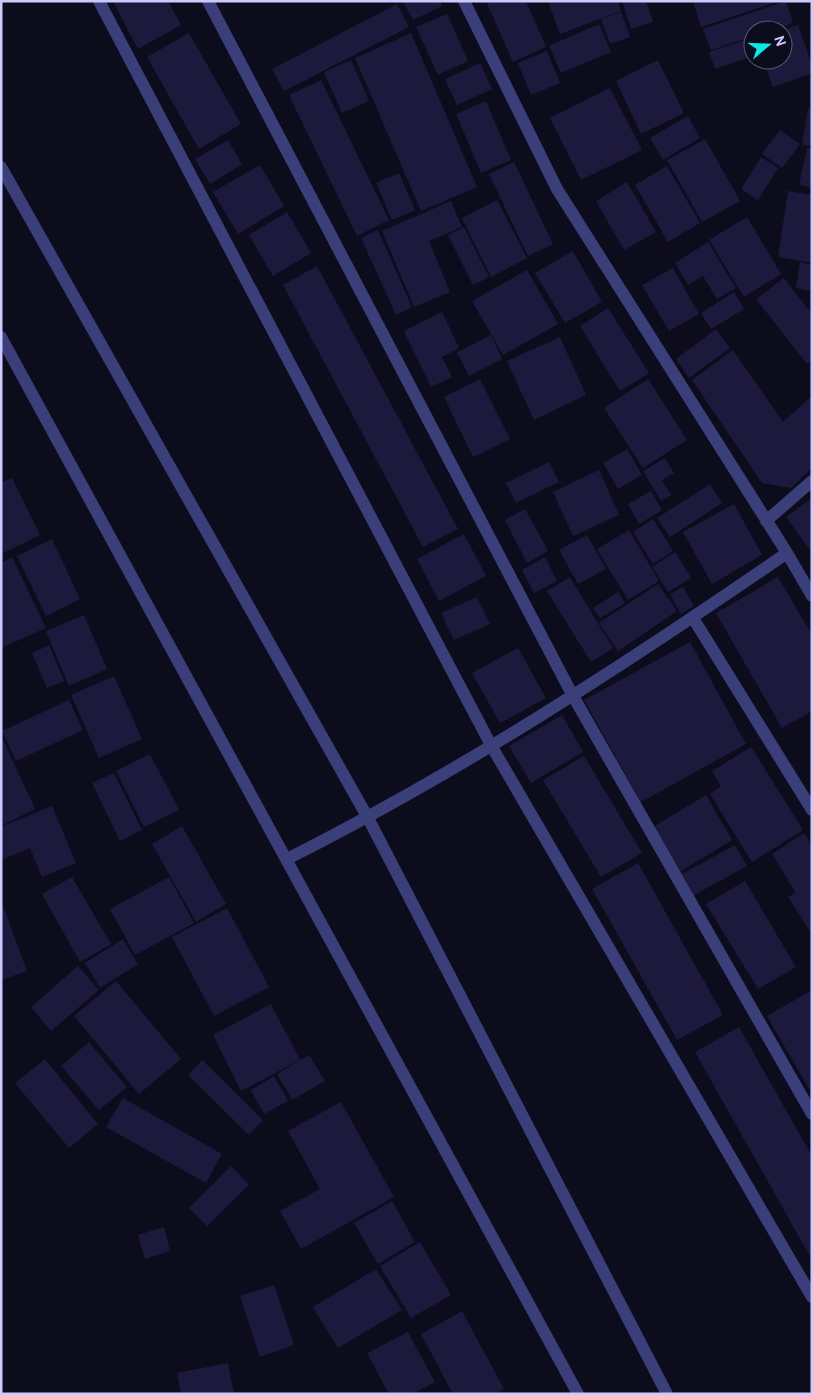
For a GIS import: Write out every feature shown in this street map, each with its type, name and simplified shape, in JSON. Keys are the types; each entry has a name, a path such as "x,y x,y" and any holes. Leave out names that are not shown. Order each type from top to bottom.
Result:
{"street":[{"path":"99,1 492,747 812,1296"},
{"path":"208,1 573,696 812,1114"},
{"path":"464,1 558,189 787,553 812,596"},
{"path":"1,167 368,818 667,1394"},
{"path":"1,337 578,1394"},
{"path":"766,521 812,481"},
{"path":"287,859 368,818 492,747 693,618 787,553"},
{"path":"693,618 812,810"}],"building":[{"path":"113,1 168,1 181,25 138,49"},
{"path":"403,1 440,1 442,6 413,20"},
{"path":"486,1 526,1 546,47 513,62"},
{"path":"548,1 618,1 621,11 560,34"},
{"path":"622,1 646,1 653,22 631,29"},
{"path":"693,1 777,1 777,2 701,27"},
{"path":"786,1 792,20 743,20 743,39 711,50 703,29"},
{"path":"397,4 409,27 284,91 272,69"},
{"path":"621,12 630,37 610,44 601,19"},
{"path":"447,14 468,61 438,75 416,27"},
{"path":"599,24 611,52 561,73 549,46"},
{"path":"798,25 812,64 812,73 773,87 767,70 793,70 793,27"},
{"path":"189,33 241,124 199,149 147,57"},
{"path":"411,33 477,187 421,211 355,58"},
{"path":"743,40 743,59 715,69 709,52"},
{"path":"547,51 560,83 531,95 518,63"},
{"path":"351,60 369,101 342,113 324,72"},
{"path":"658,60 684,113 641,134 616,81"},
{"path":"480,63 492,89 457,105 445,79"},
{"path":"321,80 389,220 357,236 289,95"},
{"path":"610,88 642,150 581,180 550,118"},
{"path":"486,101 511,160 481,173 456,114"},
{"path":"808,108 812,109 812,146 802,145"},
{"path":"688,116 700,138 663,160 650,138"},
{"path":"780,130 800,144 782,168 762,154"},
{"path":"705,139 740,201 702,222 667,160"},
{"path":"228,140 242,164 210,184 195,159"},
{"path":"807,148 812,149 812,188 799,185"},
{"path":"761,157 778,168 758,200 741,189"},
{"path":"514,162 553,244 528,256 489,174"},
{"path":"260,165 284,206 238,234 213,192"},
{"path":"667,166 700,223 668,242 635,185"},
{"path":"399,173 415,210 392,220 376,183"},
{"path":"627,182 656,232 624,250 596,201"},
{"path":"788,191 812,195 812,263 778,257"},
{"path":"497,200 527,258 491,277 462,218"},
{"path":"451,201 462,227 429,241 450,292 414,307 382,231"},
{"path":"287,212 311,253 273,276 249,235"},
{"path":"747,217 781,274 744,297 709,240"},
{"path":"464,227 489,277 473,285 448,235"},
{"path":"378,230 412,307 396,315 361,238"},
{"path":"708,242 736,288 717,299 703,276 688,285 675,263"},
{"path":"573,251 602,302 565,323 535,273"},
{"path":"800,262 812,265 812,291 796,288"},
{"path":"317,266 458,529 423,547 283,285"},
{"path":"673,268 699,314 669,331 642,285"},
{"path":"527,270 558,324 503,355 472,301"},
{"path":"784,278 812,314 812,360 807,364 756,299"},
{"path":"734,292 744,309 711,329 701,313"},
{"path":"608,308 649,373 620,391 580,326"},
{"path":"442,312 459,348 442,357 452,377 431,387 404,331"},
{"path":"716,329 730,348 689,378 676,359"},
{"path":"491,335 502,359 469,376 457,352"},
{"path":"560,337 586,395 534,420 507,361"},
{"path":"733,350 783,422 812,396 812,468 791,488 762,483 692,380"},
{"path":"480,379 510,439 473,457 444,397"},
{"path":"648,379 687,440 643,468 604,408"},
{"path":"627,449 642,475 618,489 603,463"},
{"path":"665,458 674,473 662,480 671,495 661,501 643,471"},
{"path":"549,462 559,482 516,503 506,483"},
{"path":"599,470 619,515 573,536 553,492"},
{"path":"12,478 40,535 1,554 1,483"},
{"path":"710,484 722,503 670,537 657,518"},
{"path":"651,491 662,510 639,524 628,504"},
{"path":"812,498 812,553 786,517"},
{"path":"734,504 762,555 712,584 683,532"},
{"path":"525,509 548,551 527,563 505,520"},
{"path":"653,519 673,551 653,564 633,532"},
{"path":"629,530 659,581 628,600 597,549"},
{"path":"464,534 486,576 439,601 417,559"},
{"path":"587,535 606,569 578,584 559,550"},
{"path":"52,539 80,599 46,616 17,556"},
{"path":"675,552 691,578 668,592 652,567"},
{"path":"12,557 46,628 1,648 1,563"},
{"path":"545,557 557,581 534,593 522,570"},
{"path":"570,577 613,648 591,662 547,591"},
{"path":"778,577 812,635 812,711 782,728 716,613"},
{"path":"658,584 677,611 618,651 599,623"},
{"path":"683,587 694,606 681,614 670,594"},
{"path":"618,592 625,603 600,618 593,608"},
{"path":"477,597 490,624 454,640 441,613"},
{"path":"84,615 107,669 69,686 46,631"},
{"path":"690,642 746,744 641,802 584,700"},
{"path":"49,645 64,681 47,688 32,653"},
{"path":"518,648 546,698 500,723 472,673"},
{"path":"114,676 142,739 99,758 71,695"},
{"path":"69,700 83,730 16,761 2,731"},
{"path":"562,715 583,752 531,783 509,746"},
{"path":"1,735 35,809 3,825 1,821"},
{"path":"751,747 803,830 752,862 710,794 721,786 712,771"},
{"path":"150,754 179,810 144,827 116,771"},
{"path":"584,756 642,853 601,877 543,780"},
{"path":"114,773 142,830 120,841 92,783"},
{"path":"706,795 732,840 678,873 651,828"},
{"path":"52,806 76,863 42,877 30,848 1,860 1,827"},
{"path":"182,826 226,904 196,922 152,844"},
{"path":"804,833 812,845 812,934 788,897 796,893 772,854"},
{"path":"735,845 747,866 694,895 682,874"},
{"path":"638,863 723,1015 677,1040 592,889"},
{"path":"72,877 111,944 80,962 42,894"},
{"path":"169,877 194,923 135,955 110,909"},
{"path":"745,881 796,967 758,989 706,904"},
{"path":"1,901 27,971 1,980"},
{"path":"227,908 269,987 214,1016 172,937"},
{"path":"123,939 138,964 100,988 85,963"},
{"path":"78,966 99,990 51,1031 31,1007"},
{"path":"116,981 181,1059 139,1094 74,1016"},
{"path":"812,990 812,1094 767,1016"},
{"path":"271,1004 300,1060 241,1091 213,1035"},
{"path":"739,1027 812,1156 812,1260 695,1052"},
{"path":"89,1042 127,1087 99,1110 61,1066"},
{"path":"309,1055 325,1081 292,1100 277,1074"},
{"path":"45,1059 98,1124 69,1148 15,1083"},
{"path":"202,1060 263,1120 249,1135 188,1075"},
{"path":"274,1076 288,1101 264,1114 251,1090"},
{"path":"123,1098 222,1154 206,1183 106,1127"},
{"path":"341,1102 394,1197 301,1249 280,1211 320,1189 288,1131"},
{"path":"231,1166 249,1185 207,1226 189,1208"},
{"path":"392,1201 415,1242 378,1264 354,1223"},
{"path":"164,1227 170,1251 145,1259 138,1235"},
{"path":"420,1242 451,1295 411,1318 380,1266"},
{"path":"376,1269 402,1310 338,1348 313,1307"},
{"path":"274,1285 294,1345 260,1357 240,1296"},
{"path":"462,1311 504,1389 495,1394 453,1394 421,1334"},
{"path":"408,1332 435,1382 412,1394 389,1394 367,1353"},
{"path":"228,1363 234,1394 181,1394 177,1373"}]}
